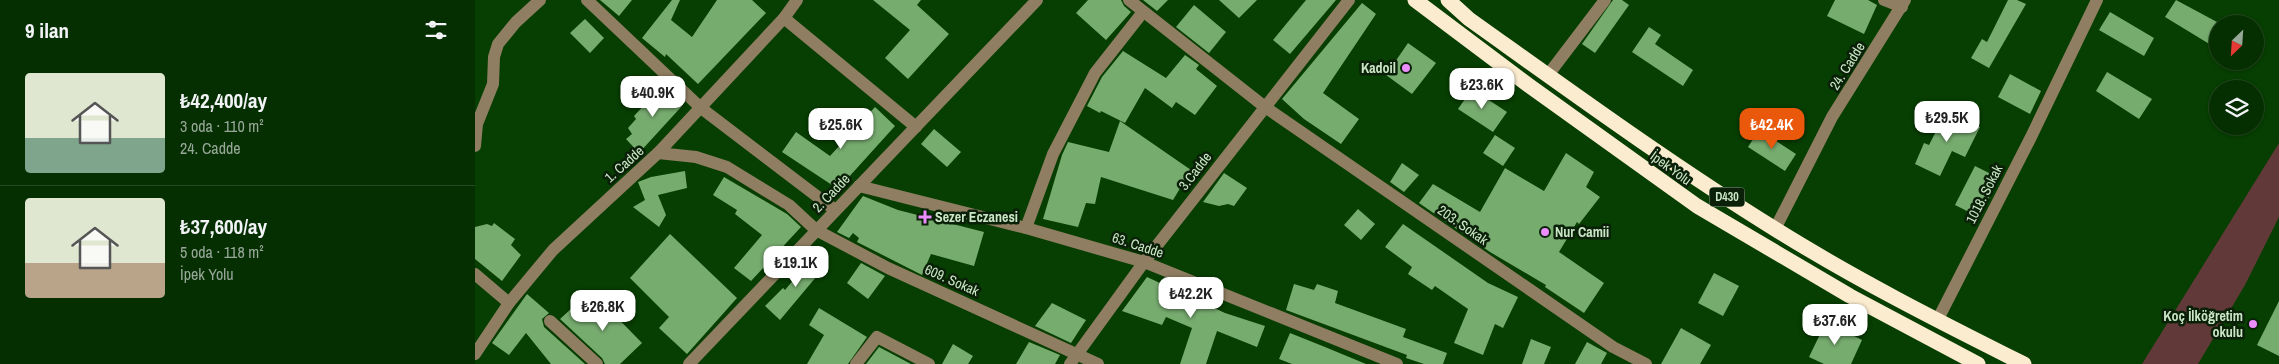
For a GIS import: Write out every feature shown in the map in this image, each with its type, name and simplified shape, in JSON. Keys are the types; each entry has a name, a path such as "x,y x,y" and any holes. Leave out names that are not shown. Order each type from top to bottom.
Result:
{"highway":[{"name":"İpek Yolu","path":"1415,0 1531,87 1697,206 1850,296 1978,364"},
{"name":"D430","path":"1448,0 1469,19 1619,126 1775,229 1937,321 2024,364"}],"street":[{"path":"475,146 477,124 493,84 493,57 499,44 516,22 540,0"},
{"path":"587,0 701,108 835,210"},
{"name":"1. Cadde","path":"475,354 509,303 553,250 658,154 783,18 797,0"},
{"name":"2. Cadde","path":"692,363 835,210 1037,0"},
{"name":"203. Sokak","path":"1129,0 1265,107 1613,348 1646,364"},
{"name":"3.Cadde","path":"1074,359 1144,262 1349,0"},
{"path":"1548,75 1605,0"},
{"path":"1884,0 1903,4"},
{"name":"1018. Sokak","path":"1937,321 2031,137 2097,0"},
{"name":"24. Cadde","path":"1775,229 1832,117 1903,4"},
{"path":"1025,228 1053,154 1095,74 1143,12"},
{"path":"783,18 916,127"},
{"name":"609. Sokak","path":"658,154 697,157 727,167 789,205 816,230 888,268 1074,359 1098,364"},
{"name":"63. Cadde","path":"859,186 1025,228 1144,262 1397,364"},
{"path":"475,274 509,303"},
{"path":"550,321 597,364"},
{"path":"856,364 877,337 929,364"}],"shaded area":[{"path":"2279,143 2279,217 2245,285 2198,364 2142,364"}],"building":[{"path":"600,0 632,0 619,16"},
{"path":"672,0 680,0 671,20 692,37 717,0 752,0 766,13 698,84 666,54 665,57 642,38"},
{"path":"873,0 921,0 917,5 949,34 908,79 885,58 910,30"},
{"path":"1088,0 1121,0 1124,6 1131,12 1106,40 1076,13"},
{"path":"1143,0 1168,0 1157,11"},
{"path":"1219,0 1257,0 1239,18"},
{"path":"1306,0 1336,0 1290,54 1273,40"},
{"path":"1613,0 1622,0 1629,5 1595,53 1582,44"},
{"path":"1835,0 1868,0 1877,5 1864,34 1827,16"},
{"path":"2008,0 2017,0 2026,4 1989,68 1971,58 1982,39 1987,42"},
{"path":"2176,0 2209,18 2209,44 2165,17"},
{"path":"1362,3 1376,14 1323,93 1359,119 1341,144 1304,119 1282,99"},
{"path":"1194,5 1226,32 1209,53 1176,27"},
{"path":"2110,12 2154,38 2144,56 2099,30"},
{"path":"585,19 604,38 590,53 570,33"},
{"path":"1649,27 1661,35 1655,44 1693,70 1683,86 1632,52"},
{"path":"1408,43 1436,63 1412,94 1386,75"},
{"path":"1123,51 1166,78 1185,55 1199,65 1196,69 1217,86 1195,115 1176,102 1172,108 1145,88 1125,123 1087,106 1102,77"},
{"path":"2107,72 2152,99 2139,119 2096,91"},
{"path":"2010,74 2041,91 2030,114 1998,97"},
{"path":"663,85 682,106 639,153 626,139 632,134 628,128 636,119 634,116"},
{"path":"1472,89 1507,112 1493,132 1458,109"},
{"path":"875,107 895,126 838,189 782,152 796,132 830,156"},
{"path":"1947,110 1980,127 1965,157 1952,151 1940,176 1915,164 1924,143 1929,145"},
{"path":"1120,121 1191,170 1173,200 1101,177 1095,204 1086,203 1078,227 1043,219 1062,155 1068,142 1109,152"},
{"path":"934,129 961,152 947,167 921,144"},
{"path":"1759,130 1796,154 1785,171 1748,147"},
{"path":"1495,135 1515,148 1503,166 1483,153"},
{"path":"1566,153 1594,172 1586,187 1600,197 1579,224 1577,222 1559,252 1604,283 1584,313 1545,287 1546,285 1490,252 1419,203 1433,184 1480,212 1505,168 1544,191"},
{"path":"1402,163 1419,175 1404,192 1390,182"},
{"path":"1975,166 1999,178 1979,217 1955,205"},
{"path":"685,171 687,188 658,195 666,215 659,227 633,207 645,200 638,182 651,177"},
{"path":"1224,173 1247,188 1234,206 1228,204 1219,206 1203,202"},
{"path":"724,177 787,214 801,227 751,281 734,268 762,235 735,214 737,210 713,195"},
{"path":"863,196 898,210 984,232 974,266 931,254 922,275 857,242 859,238 853,233 849,238 837,232"},
{"path":"1358,209 1375,224 1361,240 1344,225"},
{"path":"494,223 515,239 511,245 521,255 502,281 475,259 475,227 487,224 492,226"},
{"path":"1403,224 1488,283 1518,297 1503,328 1495,324 1483,355 1454,343 1468,309 1435,286 1432,290 1408,274 1412,267 1385,247"},
{"path":"670,234 737,298 687,354 659,328 669,317 630,278"},
{"path":"815,254 827,264 780,320 765,306 783,288 785,290"},
{"path":"861,263 885,276 868,299 847,283"},
{"path":"1714,273 1739,286 1723,316 1698,303"},
{"path":"1147,277 1225,313 1265,326 1257,347 1217,331 1206,364 1180,364 1192,328 1166,317 1162,325 1122,311"},
{"path":"1294,284 1314,290 1317,284 1338,291 1335,303 1406,329 1403,337 1447,353 1443,364 1424,364 1406,358 1407,355 1286,310"},
{"path":"527,294 549,313 542,319 544,327 585,364 551,364 526,333 509,355 492,343"},
{"path":"597,297 642,343 620,364 605,364 602,358 560,319 572,308 579,315"},
{"path":"2279,301 2279,356 2257,345"},
{"path":"1052,303 1086,320 1071,343 1035,326"},
{"path":"819,308 867,337 848,364 807,364 824,335 809,325"},
{"path":"1826,322 1862,340 1851,364 1824,364 1809,357"},
{"path":"1681,328 1711,345 1700,364 1661,364"},
{"path":"1290,333 1366,364 1292,364 1279,359"},
{"path":"1531,339 1551,347 1544,364 1522,364"},
{"path":"1029,342 1060,355 1055,364 1016,364"},
{"path":"1587,342 1607,353 1601,364 1575,364"},
{"path":"953,344 973,356 968,364 942,364"},
{"path":"879,347 911,364 866,364"}],"place":[{"name":"Kadoil","path":"1406,68"},
{"name":"Sezer Eczanesi","path":"925,217"},
{"name":"Nur Camii","path":"1545,232"},
{"name":"Koç İlköğretim okulu","path":"2253,324"}]}
